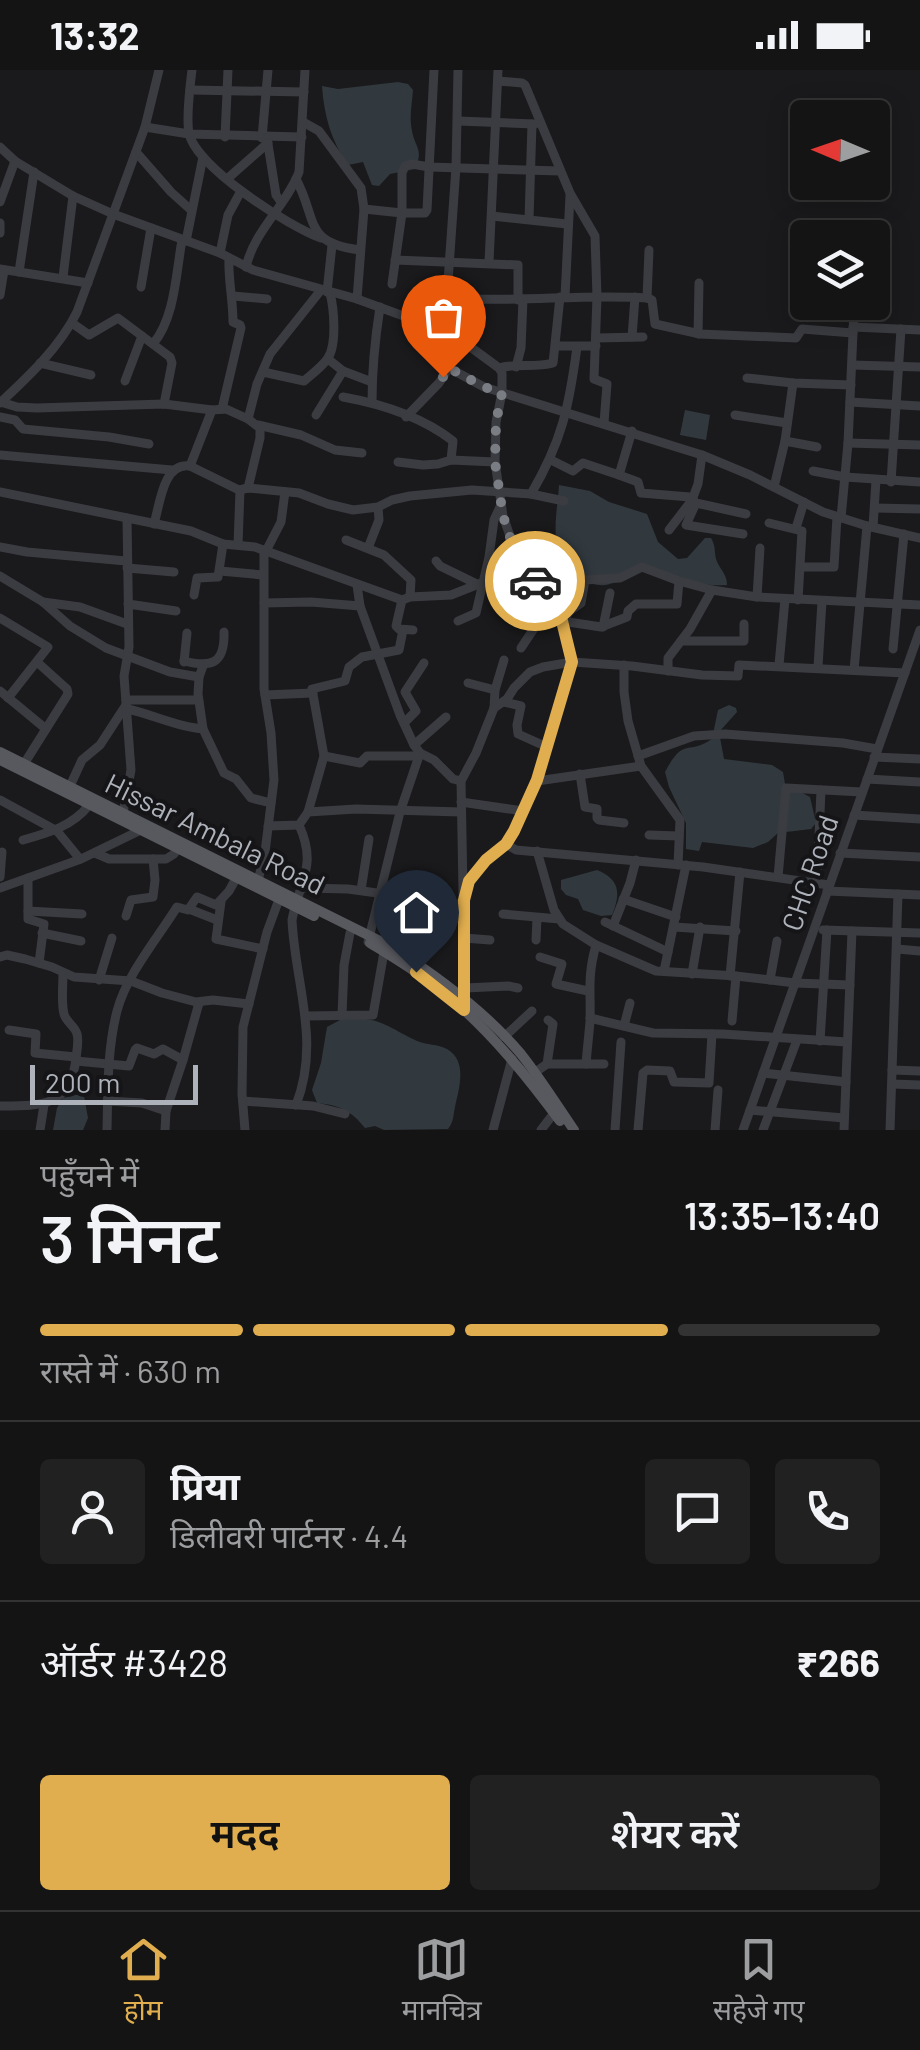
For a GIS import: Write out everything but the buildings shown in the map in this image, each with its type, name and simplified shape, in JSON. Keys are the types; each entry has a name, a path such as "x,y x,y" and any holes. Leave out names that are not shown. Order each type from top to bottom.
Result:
{"main road":[{"name":"Hissar Ambala Road","path":"0,752 123,813 177,849 238,874"},
{"name":"Hissar Ambala Road","path":"0,760 257,884 298,898 428,971 512,1059 566,1130"},
{"name":"Hissar Ambala Road","path":"298,898 350,933 369,939 504,1037 574,1130"}],"street":[{"path":"159,70 145,126 72,323 2,400 17,407 36,408 164,404 230,410 258,426 301,435 335,450 362,453"},
{"path":"192,70 188,134 203,157 240,191 306,232 332,245 360,250"},
{"path":"225,136 228,70"},
{"path":"268,70 266,139 276,194 281,202"},
{"path":"246,267 251,251 296,179 301,160 306,70"},
{"path":"364,209 426,212 434,70"},
{"path":"446,296 456,167 458,70"},
{"path":"488,262 498,75 524,84 537,124 594,235 594,379 607,387 604,423"},
{"path":"190,90 304,92"},
{"path":"458,121 537,124"},
{"path":"303,122 319,131 362,188 357,298"},
{"path":"529,218 530,170 537,124"},
{"path":"145,126 188,134 302,137"},
{"path":"227,179 266,139"},
{"path":"0,147 14,164"},
{"path":"136,152 191,210"},
{"path":"153,344 164,330 170,312 203,157"},
{"path":"0,202 14,164"},
{"path":"0,165 14,164 34,172 113,214 224,255 246,267 357,298 424,324 465,342 499,368 502,393 496,422 495,462 510,536 511,572"},
{"path":"392,284 402,213 403,168 410,164 560,172"},
{"path":"20,272 34,172"},
{"path":"296,179 321,238"},
{"path":"190,466 217,410 241,328 233,322 234,296 224,255 228,214 240,191"},
{"path":"499,368 554,362 570,193"},
{"path":"63,277 73,196"},
{"path":"492,216 568,224"},
{"path":"0,223 0,234"},
{"path":"140,287 151,228"},
{"path":"262,372 304,381 328,359 334,323 326,291 332,245"},
{"path":"556,346 577,347 638,337 650,250"},
{"path":"395,260 519,266 522,348 516,366"},
{"path":"0,295 2,270 88,283"},
{"path":"698,334 699,284"},
{"path":"248,419 262,372 276,345 326,291"},
{"path":"234,296 267,299"},
{"path":"474,298 641,298 652,300 655,324 698,334 796,338 802,329 920,330"},
{"path":"372,402 374,343 380,308"},
{"path":"72,323 89,335 118,318 172,360 164,404"},
{"path":"800,567 834,567 848,442 854,320"},
{"path":"424,324 449,368 484,387 702,455 839,517 920,538"},
{"path":"891,482 901,329"},
{"path":"125,381 142,336"},
{"path":"531,494 550,460 566,414 577,347"},
{"path":"328,359 344,371 372,382"},
{"path":"40,362 90,375"},
{"path":"852,365 920,367"},
{"path":"406,417 449,368"},
{"path":"316,415 344,371"},
{"path":"747,378 851,385"},
{"path":"774,486 793,383"},
{"path":"342,397 372,402 427,422 453,441 452,460"},
{"path":"850,402 920,406"},
{"path":"735,415 787,423"},
{"path":"0,417 15,420 23,429 149,444"},
{"path":"238,545 244,489 260,438 258,426"},
{"path":"619,475 632,432"},
{"path":"784,441 817,447"},
{"path":"848,442 920,445"},
{"path":"0,454 172,470 190,466 244,489 303,494 346,509 378,507 410,496 472,490 531,494 564,501"},
{"path":"702,455 686,525 744,534"},
{"path":"550,460 573,472 584,463 619,475 638,482 641,493 689,497 746,514"},
{"path":"398,462 495,462"},
{"path":"154,524 172,470"},
{"path":"813,470 845,477 920,482"},
{"path":"854,670 876,480"},
{"path":"0,492 191,531 223,544 265,550 406,599 451,595 523,565 540,563 546,558 560,560"},
{"path":"257,884 268,826 273,764 265,695 265,550 281,522 284,492"},
{"path":"669,530 694,501"},
{"path":"796,528 804,502"},
{"path":"458,622 476,614 494,520 501,505"},
{"path":"368,548 379,520 378,507"},
{"path":"875,508 920,509"},
{"path":"123,813 131,770 124,674 129,644 127,518"},
{"path":"769,522 802,533 798,600"},
{"path":"894,648 904,534"},
{"path":"299,825 308,812 324,756 313,688 346,681 349,667 362,658 399,650 408,630 396,626 412,582 410,578 384,555 346,540"},
{"path":"194,595 198,578 217,578 223,544"},
{"path":"0,547 174,572"},
{"path":"757,597 760,548"},
{"path":"436,561 481,584"},
{"path":"562,621 582,602 585,580 620,578 642,567 712,590 757,597 920,605"},
{"path":"220,571 264,575"},
{"path":"464,903 469,881 506,844 537,780 572,662 562,621 533,579 511,572"},
{"path":"0,576 106,648 181,675 199,677"},
{"path":"562,621 603,627 627,618 628,611 638,604 677,604 680,581"},
{"path":"357,585 360,606 418,751 460,781"},
{"path":"668,671 668,658 712,590"},
{"path":"603,627 610,593"},
{"path":"780,665 786,599"},
{"path":"818,667 822,601"},
{"path":"43,602 80,608 127,624"},
{"path":"264,602 360,606"},
{"path":"128,604 176,611"},
{"path":"521,648 549,606"},
{"path":"0,618 48,647 4,694 46,729"},
{"path":"681,641 744,641 744,624"},
{"name":"CHC Road","path":"743,1130 920,630"},
{"path":"184,661 203,666 211,663 221,653 224,632"},
{"path":"181,675 187,633"},
{"path":"465,1006 460,781 494,708 494,690 504,660"},
{"path":"24,764 68,692 37,662"},
{"path":"494,708 530,672 572,662 702,675 738,676 739,664 905,672"},
{"path":"404,724 416,711 405,692 424,663"},
{"path":"624,665 628,720 640,761 680,820 682,865 664,971"},
{"path":"203,666 198,700 203,729 226,775 236,780 251,798 271,803"},
{"path":"468,684 494,690"},
{"path":"265,695 312,693"},
{"path":"126,705 198,700"},
{"path":"504,702 521,706 518,734 546,747"},
{"path":"126,705 181,727 203,729"},
{"path":"70,786 82,760 94,752 126,705"},
{"path":"369,939 418,751 446,718"},
{"path":"537,780 640,761 694,736 725,734 843,744 920,759"},
{"path":"324,756 360,763 367,756 418,751"},
{"path":"580,774 585,807 597,808 599,820 624,824"},
{"path":"866,779 920,782"},
{"path":"778,877 785,790 862,792"},
{"path":"816,883 821,790"},
{"path":"0,800 56,830 80,860"},
{"path":"23,840 56,830 90,805"},
{"path":"308,812 461,807 523,811"},
{"path":"854,815 920,818"},
{"path":"268,826 299,825"},
{"path":"296,1104 304,1083 308,1028 293,934 298,898 307,872 304,836 299,825"},
{"path":"0,888 80,860 145,828"},
{"path":"649,834 679,836"},
{"path":"361,890 369,838"},
{"path":"506,844 516,850 682,865 778,877 828,888 920,895"},
{"path":"94,853 109,859 153,859 170,857 177,849"},
{"path":"0,877 2,852"},
{"path":"537,852 559,919 596,946 656,971 850,985"},
{"path":"840,853 920,857"},
{"path":"126,916 131,900 153,897 153,859"},
{"path":"636,860 624,899 609,924 668,952"},
{"path":"732,1022 740,872"},
{"path":"189,909 196,897 216,905 230,891 238,874"},
{"path":"28,878 29,920 44,923 39,963"},
{"path":"298,898 361,890 464,903"},
{"path":"890,1130 898,894"},
{"path":"246,1130 243,1027 281,895"},
{"path":"624,899 675,922 736,931"},
{"path":"221,900 216,939 263,948"},
{"path":"106,1130 108,1064 118,1008 131,980 177,907 217,920"},
{"path":"28,911 82,914"},
{"path":"503,914 559,919"},
{"path":"536,940 537,918"},
{"path":"692,974 700,927"},
{"path":"814,929 920,933"},
{"path":"820,1041 827,930"},
{"path":"844,1130 852,931"},
{"path":"42,933 81,941"},
{"path":"342,1015 350,933"},
{"path":"99,980 112,938"},
{"path":"464,938 490,940"},
{"path":"770,980 777,941"},
{"path":"586,1064 588,990 596,946"},
{"path":"897,950 920,950"},
{"path":"306,1016 374,1014 384,952"},
{"path":"0,957 7,955 52,966 63,974 131,980 199,1002 249,1004"},
{"path":"540,957 562,964 556,984 588,990"},
{"path":"0,1106 44,1104 58,1098 71,1082 78,1038 64,1014 63,974"},
{"path":"465,988 518,988"},
{"path":"164,1130 166,1110 199,1002"},
{"path":"624,1026 630,1004"},
{"path":"504,1037 532,1011"},
{"path":"590,1018 653,1033 848,1042"},
{"path":"548,1020 553,1024 548,1064"},
{"path":"9,1030 36,1034 35,1053 130,1066 136,1048 154,1054 163,1050 184,1060"},
{"path":"638,1130 642,1073 670,1071 674,1082 709,1083 712,1034"},
{"path":"763,1130 797,1040"},
{"path":"615,1130 622,1042"},
{"path":"494,1130 512,1059"},
{"path":"534,1073 548,1064 604,1064"},
{"path":"892,1070 920,1072"},
{"path":"763,1074 846,1082"},
{"path":"892,1084 920,1085"},
{"path":"715,1130 718,1090"},
{"path":"108,1101 142,1102 166,1110"},
{"path":"243,1101 296,1104 345,1114"},
{"path":"40,1130 44,1104"},
{"path":"750,1110 844,1118"},
{"path":"540,1130 554,1114"}],"shaded area":[{"path":"398,82 413,90 411,121 418,162 415,169 390,174 379,186 372,185 363,162 348,165 337,147 322,86 338,89"},
{"path":"685,410 710,415 706,440 680,435"},
{"path":"559,485 590,491 609,502 647,514 658,542 678,559 687,558 705,538 711,538 727,585 644,571 606,585 591,584 578,577 561,558 557,547"},
{"path":"729,705 737,712 719,732 724,759 772,765 783,772 785,784 810,797 816,823 811,829 778,833 753,848 702,842 699,851 686,849 686,823 665,772 682,750 712,739 718,710"},
{"path":"597,870 610,878 616,888 612,915 583,910 578,899 561,889 561,880"},
{"path":"359,1018 454,1054 460,1076 448,1129 365,1128 344,1110 317,1103 312,1090 327,1027 340,1020"},
{"path":"84,1096 88,1118 83,1130 53,1130 63,1098"}],"way so far":[{"path":"443,377 449,368 502,393 496,422 495,462 510,536 509,572 524,573 535,581"}],"route":[{"path":"416,972 464,1010 464,900 469,881 514,831 537,780 572,662 562,621 535,581"}]}
